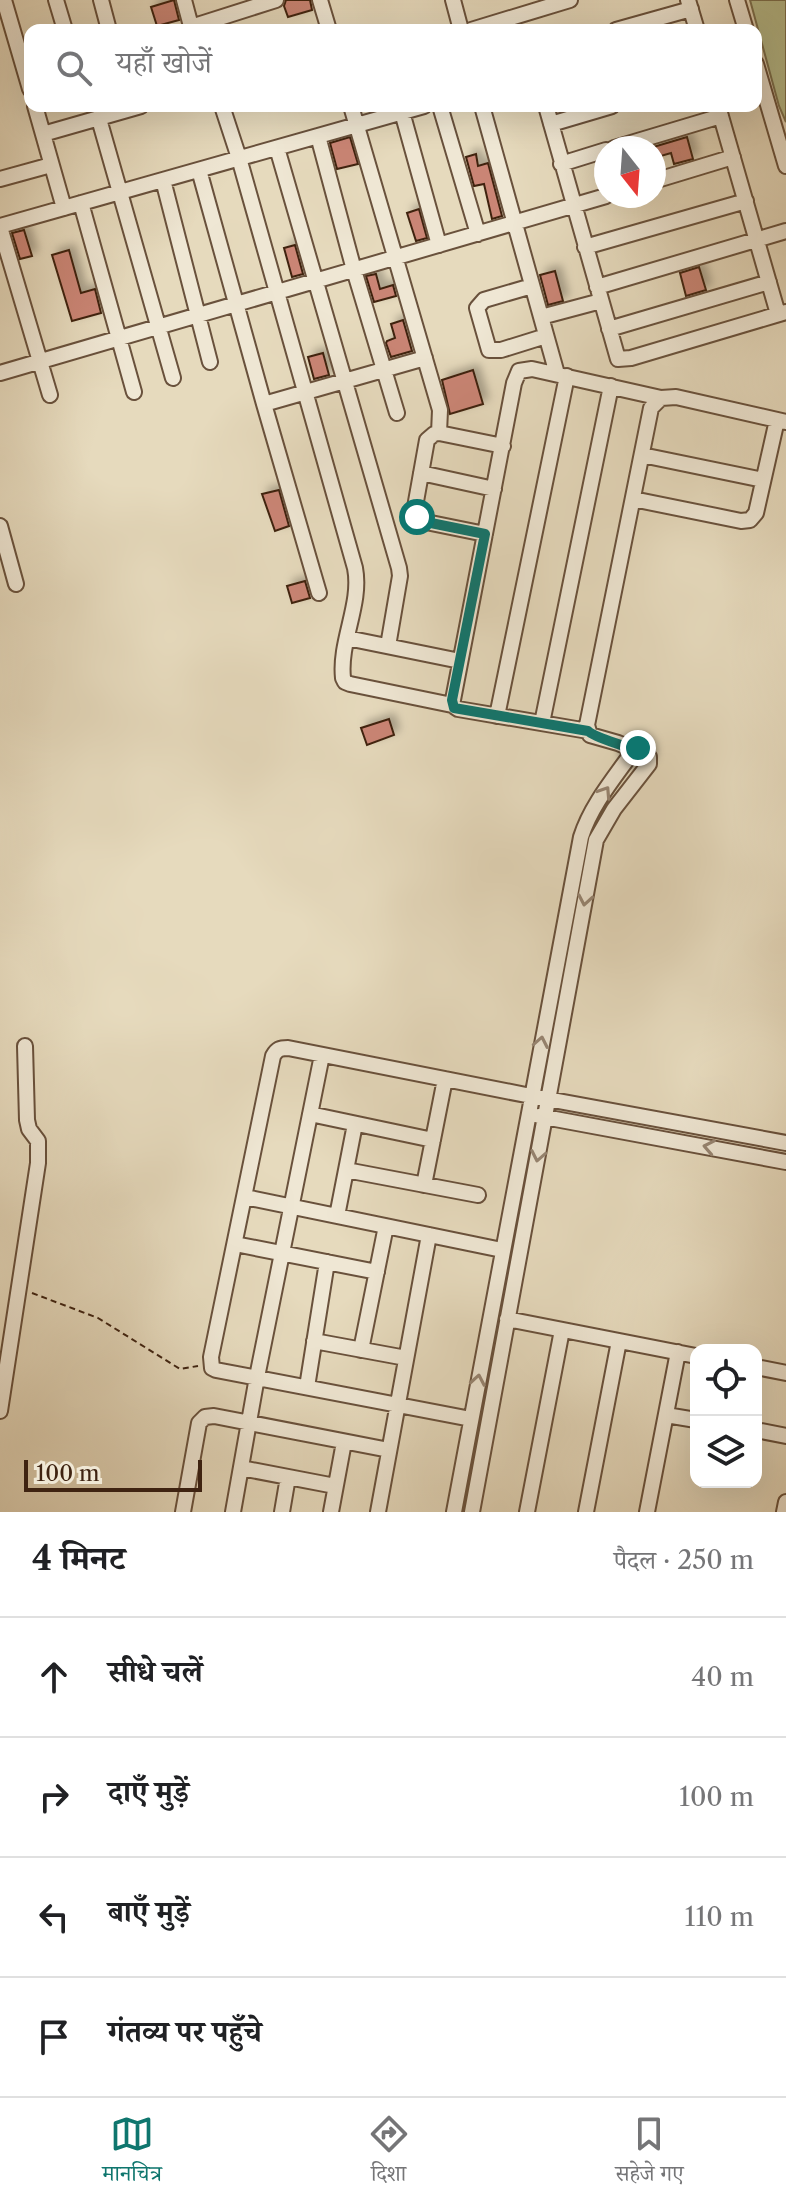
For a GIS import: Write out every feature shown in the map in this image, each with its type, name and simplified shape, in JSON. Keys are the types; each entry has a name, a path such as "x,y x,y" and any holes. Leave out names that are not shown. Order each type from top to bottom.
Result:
{"street":[{"path":"4,0 24,68"},
{"path":"56,0 63,24"},
{"path":"101,0 107,24"},
{"path":"184,0 191,24"},
{"path":"204,24 276,0"},
{"path":"320,0 327,24"},
{"path":"453,0 459,24"},
{"path":"522,23 570,0"},
{"path":"737,0 744,24"},
{"path":"633,24 689,4 695,24"},
{"path":"762,84 786,166"},
{"path":"37,112 64,208"},
{"path":"224,112 357,579 342,672 345,682 452,705 458,709 588,731 594,737 634,750 642,749 650,761 614,809 596,840 472,1512"},
{"path":"353,112 440,410 439,433"},
{"path":"50,395 0,226 402,112 439,245"},
{"path":"442,112 478,234"},
{"path":"484,112 546,336 562,375 497,716"},
{"path":"548,112 616,355 623,360 782,313 769,282 719,112"},
{"path":"551,124 592,112"},
{"path":"648,136 716,112"},
{"path":"43,134 92,115 120,192 173,378"},
{"path":"318,136 397,413"},
{"path":"277,148 399,568 388,646"},
{"path":"561,164 594,154"},
{"path":"666,177 733,157"},
{"path":"0,179 51,165"},
{"path":"199,170 319,593"},
{"path":"163,180 210,362"},
{"path":"0,373 594,200"},
{"path":"585,247 746,201"},
{"path":"81,203 134,392"},
{"path":"541,317 599,294 786,231"},
{"path":"609,329 769,282"},
{"path":"532,286 484,300 477,308 478,314 489,350 501,350 546,336"},
{"path":"264,404 425,358"},
{"path":"452,705 514,383 519,371 532,369 781,421 756,513 750,520 745,522 633,499"},
{"path":"542,723 611,386"},
{"path":"588,731 651,408 661,398"},
{"path":"485,534 426,522 417,517 415,507 427,440 439,433 503,446"},
{"path":"642,455 763,480"},
{"path":"421,473 494,489"},
{"path":"0,526 16,584"},
{"path":"347,638 460,661"},
{"path":"454,1512 581,837 586,823 634,750"},
{"path":"0,1411 4,1361 18,1292 39,1149 35,1134 27,1124 25,1046"},
{"path":"471,1419 216,1370 211,1364 276,1051 288,1048 786,1143"},
{"path":"233,1512 322,1055"},
{"path":"424,1185 445,1079"},
{"path":"310,1114 433,1140"},
{"path":"528,1114 786,1162"},
{"path":"337,1216 355,1124"},
{"path":"346,1170 478,1195"},
{"path":"245,1197 502,1250"},
{"path":"361,1350 386,1226"},
{"path":"378,1512 429,1235"},
{"path":"235,1244 377,1272"},
{"path":"307,1387 327,1262"},
{"path":"507,1319 690,1355"},
{"path":"527,1512 562,1330"},
{"path":"314,1341 406,1358"},
{"path":"586,1512 619,1341"},
{"path":"647,1512 678,1352"},
{"path":"762,1368 786,1373"},
{"path":"666,1415 690,1419"},
{"path":"183,1512 199,1423 205,1417 214,1416 389,1450"},
{"path":"762,1431 786,1436"},
{"path":"331,1512 344,1442"},
{"path":"241,1468 335,1486"},
{"path":"282,1512 288,1477"},
{"path":"784,1512 786,1502"}],"path":[{"path":"18,1292 37,1294 98,1318 180,1369 211,1364"}],"green space":[{"path":"750,0 786,0 786,122 762,44 762,24 757,24"}],"building":[{"path":"174,0 179,20 156,24 151,7"},
{"path":"286,0 310,0 312,10 288,17 284,6"},
{"path":"350,137 358,164 337,169 330,143"},
{"path":"687,137 693,159 674,164 671,153 666,154 666,143"},
{"path":"476,154 478,166 488,163 502,216 492,219 484,184 474,186 466,157"},
{"path":"419,209 427,238 416,241 407,213"},
{"path":"24,230 32,256 20,259 12,233"},
{"path":"295,245 303,274 292,277 284,248"},
{"path":"69,250 81,293 95,289 101,313 72,321 52,255"},
{"path":"699,267 706,290 686,296 680,273"},
{"path":"555,271 563,301 548,305 540,275"},
{"path":"376,274 380,289 393,285 396,296 374,302 366,276"},
{"path":"403,320 412,351 391,357 386,343 395,338 391,324"},
{"path":"323,353 329,375 314,379 308,357"},
{"path":"473,370 483,404 450,414 442,380"},
{"path":"279,490 289,526 275,531 262,494"},
{"path":"305,581 310,598 292,603 287,586"},
{"path":"389,719 394,735 367,745 361,728"}],"route":[{"path":"417,517 426,522 485,534 452,700 454,708 588,731 594,737 634,750 638,748"}]}
